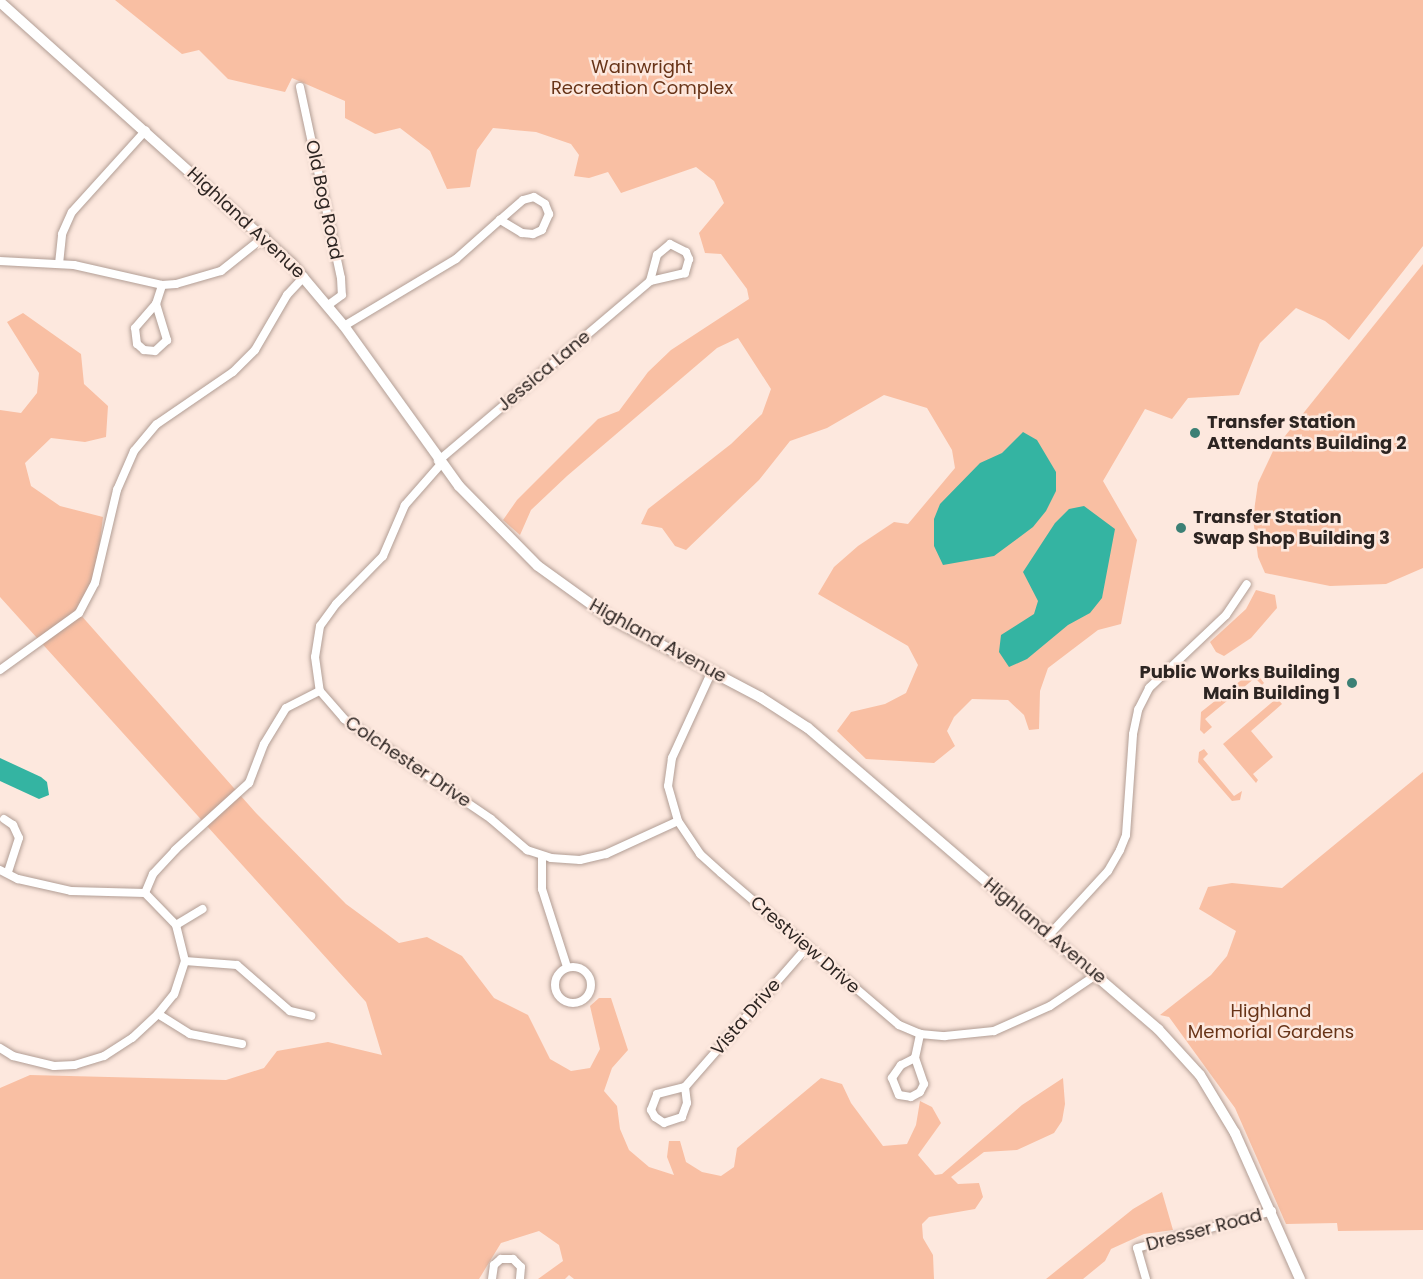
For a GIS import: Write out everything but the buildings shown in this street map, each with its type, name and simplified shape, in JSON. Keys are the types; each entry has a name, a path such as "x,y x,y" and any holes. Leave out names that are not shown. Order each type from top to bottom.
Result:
{"street":[{"name":"Highland Avenue","path":"0,2 265,236 304,277 344,326 440,462 496,527 561,584 610,618 712,671 808,728 1158,1029 1200,1075 1239,1139 1300,1279"},
{"name":"Old Bog Road","path":"300,87 341,278 342,295 328,305"},
{"path":"59,264 62,234 72,212 146,130"},
{"path":"344,326 439,270 523,200 534,197 545,204 549,214 542,230 533,234 500,220"},
{"path":"0,261 59,264 112,272 162,285 213,275 265,236"},
{"name":"Jessica Lane","path":"320,691 315,657 320,626 336,604 384,556 405,505 440,462 650,281 685,273 689,259 686,252 670,244 662,249 651,269 650,281"},
{"path":"0,670 79,613 95,583 117,490 134,451 157,424 233,372 248,358 286,295 304,277"},
{"path":"156,304 167,340 155,351 144,350 137,344 135,328 156,304 162,285"},
{"path":"1050,934 1108,871 1120,850 1126,835 1133,734 1138,710 1149,688 1227,615 1247,584"},
{"name":"Crestview Drive","path":"712,671 672,758 668,786 678,821 700,854 899,1025 920,1034 965,1036 1003,1028 1050,1006 1096,975"},
{"path":"145,893 153,874 175,850 249,783 264,744 286,708 320,691"},
{"name":"Colchester Drive","path":"320,691 344,719 491,819 527,850 542,856 580,860 593,857 678,821"},
{"path":"0,1048 13,1056 54,1066 75,1065 104,1056 132,1038 158,1014 174,993 185,961 176,925 145,893 71,891 18,879 4,871 19,838 13,825 4,819"},
{"path":"542,856 542,889 567,967"},
{"path":"176,925 203,909"},
{"name":"Vista Drive","path":"685,1087 807,947"},
{"path":"185,961 237,964 290,1011 311,1016"},
{"path":"567,967 580,968 589,976 591,988 579,1002 568,1002 555,991 558,974 567,967"},
{"path":"158,1014 190,1034 242,1044"},
{"path":"915,1058 902,1065 892,1078 899,1095 911,1097 920,1092 924,1084 915,1058 920,1034"},
{"path":"685,1087 687,1103 682,1117 664,1123 655,1117 651,1110 657,1095 685,1087"},
{"name":"Dresser Road","path":"1146,1279 1137,1248 1272,1211"},
{"path":"492,1279 494,1265 501,1259 513,1259 520,1268 520,1279"}],"green space":[{"name":"Wainwright Recreation Complex","path":"115,0 1423,0 1423,246 1349,340 1325,321 1296,308 1260,343 1239,395 1188,398 1172,419 1145,409 1103,481 1137,540 1121,624 1098,630 1048,668 1040,691 1039,729 1029,730 1024,715 1008,700 972,699 954,717 947,731 955,746 934,763 866,759 837,731 851,712 885,704 906,693 918,665 908,646 818,594 834,567 858,546 894,522 908,524 955,468 952,450 927,408 884,395 827,428 790,441 759,480 686,550 675,546 662,528 641,524 648,509 731,444 762,414 771,389 738,338 717,348 567,476 531,510 520,535 503,520 517,500 598,419 619,411 648,372 671,350 749,299 747,289 721,254 705,253 699,233 724,203 714,181 696,167 621,193 608,172 589,178 574,176 579,155 571,144 536,132 493,128 477,150 470,187 447,189 430,151 400,128 375,134 345,118 345,101 292,78 285,92 228,79 199,50 182,54"},
{"path":"1423,264 1423,568 1386,584 1330,586 1265,573 1258,557 1253,518 1258,483 1273,451"},
{"path":"23,313 81,354 84,384 108,406 106,437 85,442 51,438 25,463 31,486 60,506 103,517 97,566 79,613 256,813 346,904 399,943 427,937 462,956 494,998 528,1015 550,1059 571,1071 590,1068 600,1049 590,1006 599,998 611,998 628,1050 612,1068 604,1091 617,1106 620,1129 629,1150 649,1167 674,1175 667,1157 669,1141 680,1141 686,1162 702,1172 721,1176 734,1167 737,1148 821,1078 842,1084 851,1103 883,1146 907,1144 916,1125 920,1101 932,1107 941,1123 918,1155 935,1175 942,1174 1022,1105 1063,1078 1065,1104 1062,1121 1054,1133 1017,1150 984,1152 951,1177 958,1184 979,1183 983,1197 975,1209 929,1217 922,1224 923,1238 933,1255 934,1279 574,1279 569,1275 565,1279 538,1279 563,1261 559,1245 539,1231 501,1243 479,1279 0,1279 0,1088 30,1075 226,1080 264,1068 277,1051 328,1042 382,1055 366,1002 0,597 0,410 21,413 37,393 39,373 7,322"},
{"path":"1256,590 1275,595 1277,608 1251,638 1224,656 1216,652 1210,642 1246,609"},
{"path":"1254,670 1264,683 1262,685 1255,678 1205,719 1212,727 1204,734 1200,730 1201,712"},
{"path":"1277,698 1282,704 1251,731 1273,757 1253,774 1258,780 1256,783 1223,744"},
{"path":"1204,749 1208,754 1203,759 1234,796 1242,791 1240,800 1232,801 1198,762 1199,752"},
{"name":"Highland Memorial Gardens","path":"1423,772 1423,1230 1338,1231 1337,1223 1286,1224 1235,1108 1169,1017 1160,1015 1211,975 1227,956 1236,931 1199,909 1208,887 1232,883 1282,888"},
{"path":"1162,1192 1173,1230 1144,1234 1111,1249 1105,1261 1083,1279 1046,1279 1133,1209"}],"water":[{"path":"1023,432 1037,440 1056,472 1056,491 1046,511 1033,527 994,556 943,565 934,546 934,519 940,504 980,463 1002,453"},
{"path":"1084,506 1115,529 1102,598 1090,613 1068,625 1027,659 1009,667 999,652 1001,635 1034,614 1038,601 1023,572 1055,523 1069,509"},
{"path":"0,758 41,777 47,782 49,795 39,799 0,781"}],"place":[{"name":"Transfer Station Attendants Building 2","path":"1195,433"},
{"name":"Transfer Station Swap Shop Building 3","path":"1181,528"},
{"name":"Public Works Building Main Building 1","path":"1352,683"}]}
